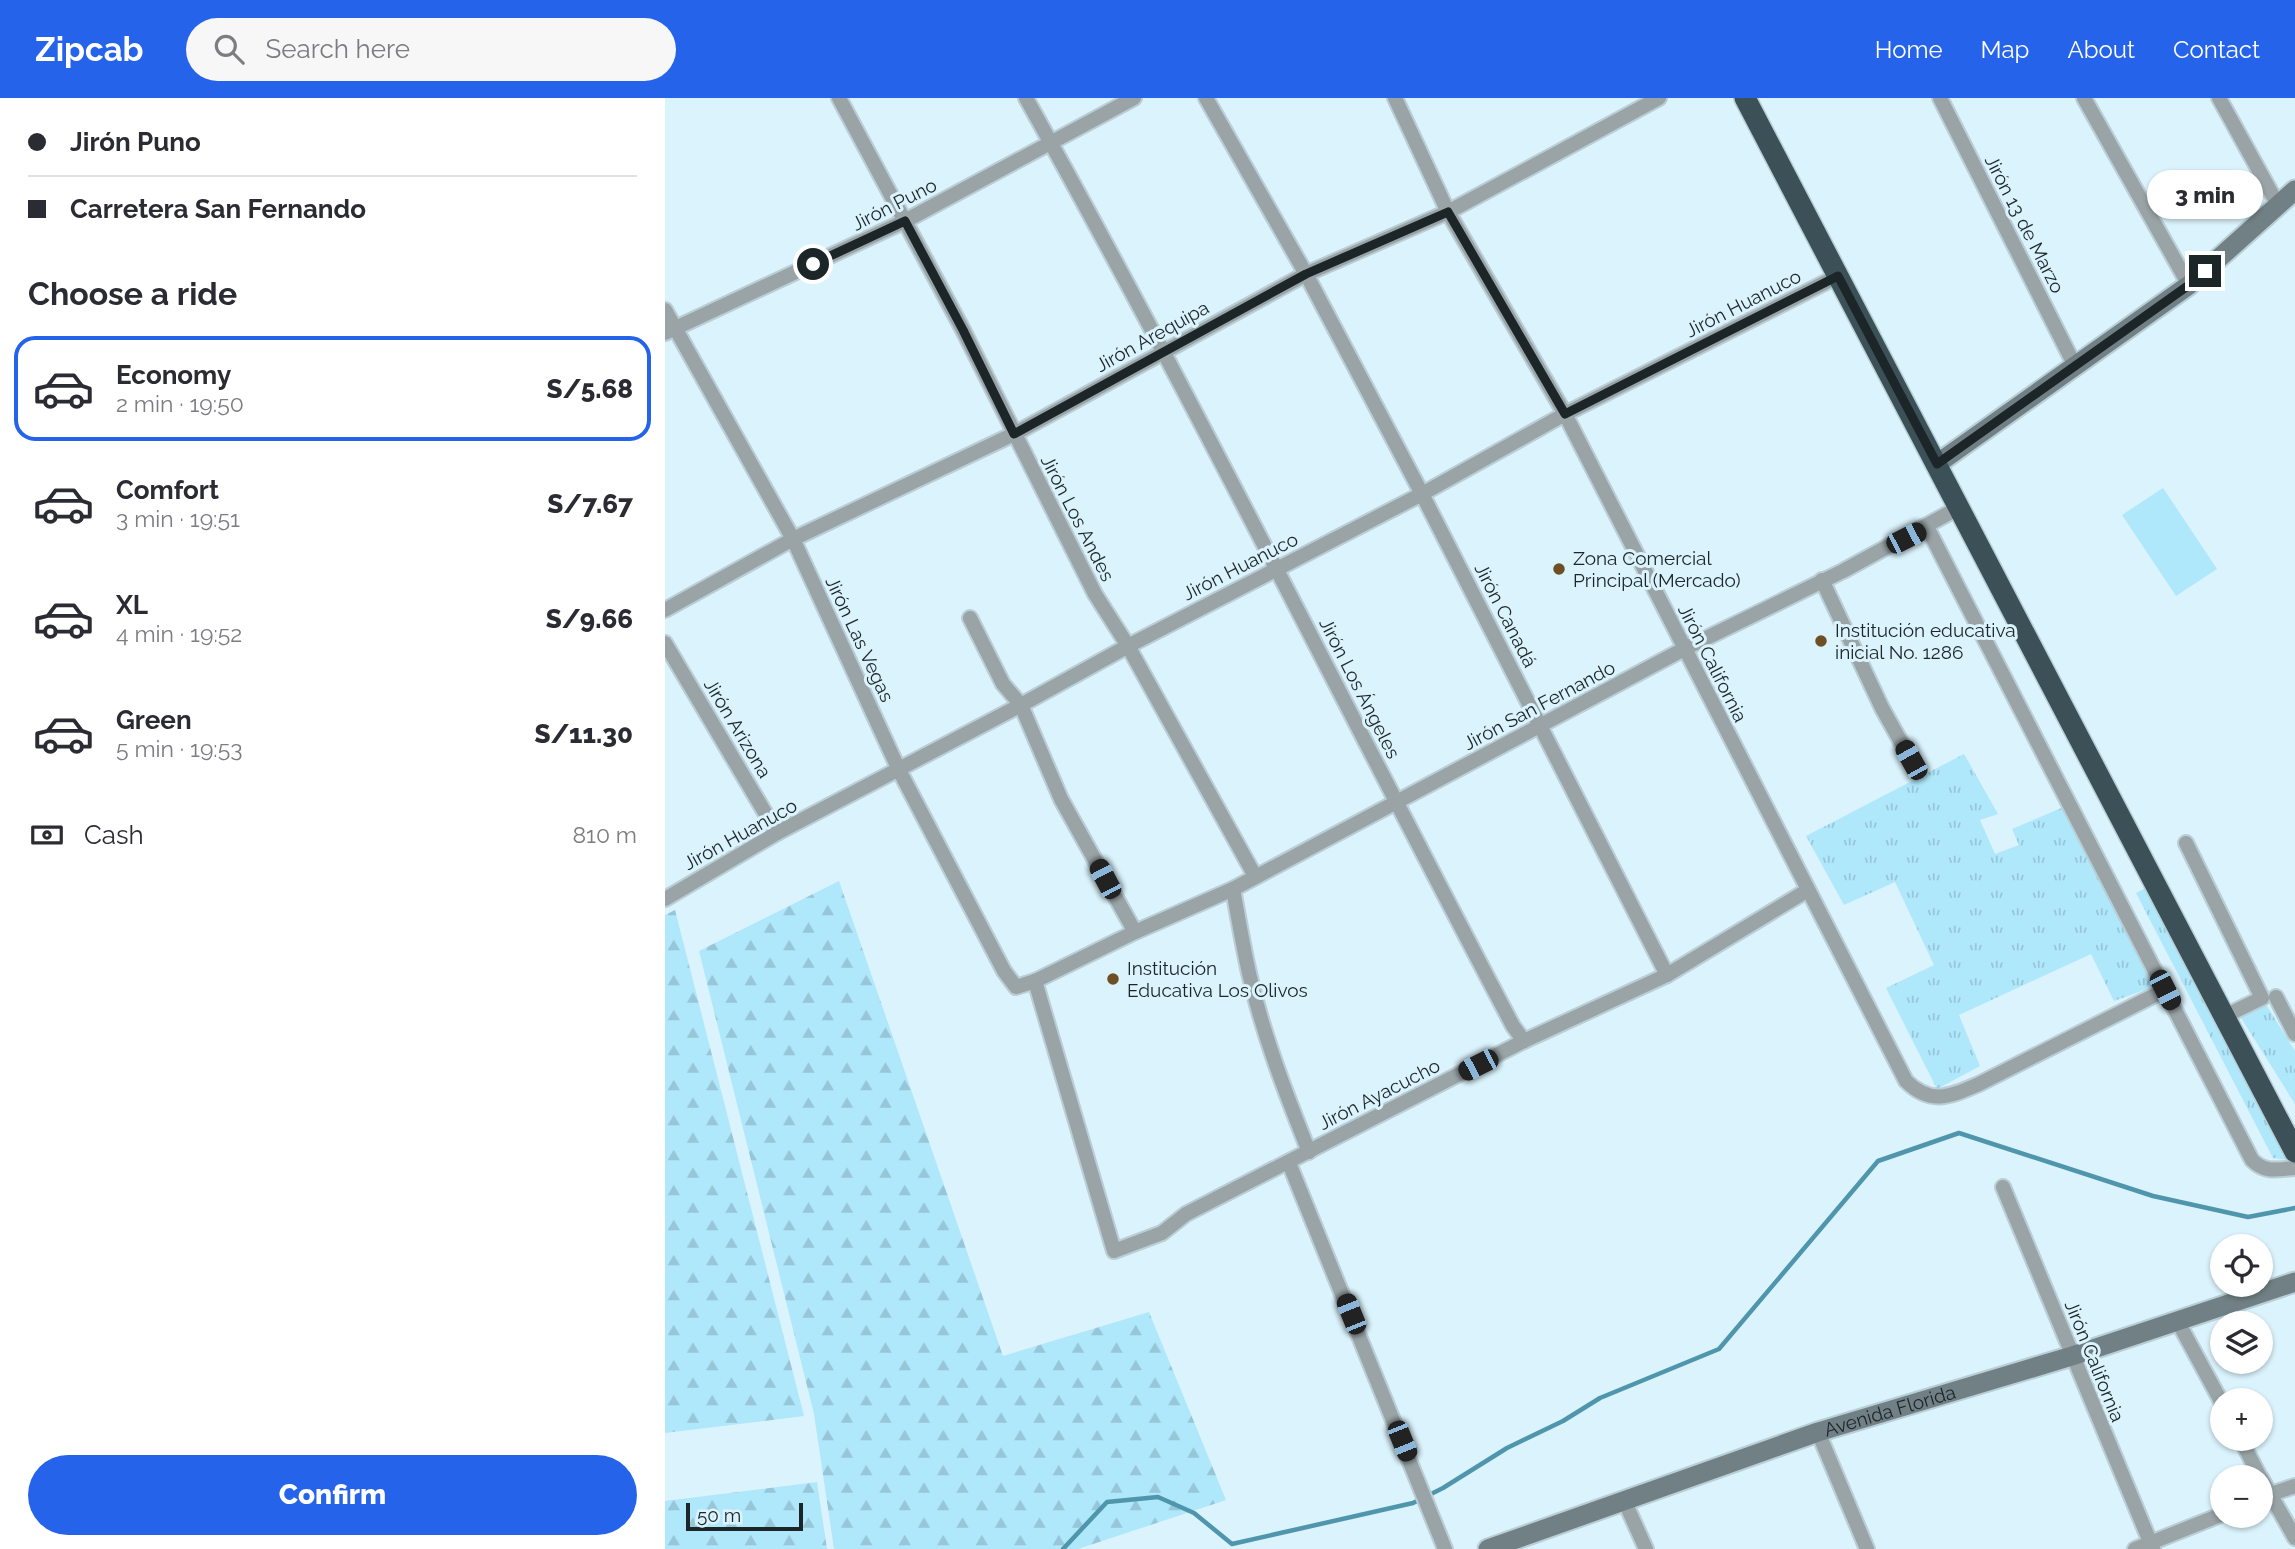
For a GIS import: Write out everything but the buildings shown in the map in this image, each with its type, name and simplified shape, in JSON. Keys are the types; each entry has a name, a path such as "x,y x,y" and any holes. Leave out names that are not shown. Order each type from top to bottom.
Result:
{"highway":[{"path":"1745,98 2295,1152"}],"street":[{"name":"Jirón Los Andes","path":"839,98 963,330 1095,594 1128,646 1255,876"},
{"path":"1026,98 1051,142"},
{"name":"Jirón Puno","path":"670,330 905,221 1134,98"},
{"name":"Jirón Canadá","path":"1206,98 1306,274 1422,494 1667,975"},
{"name":"Jirón California","path":"1395,98 1448,212 1565,414 1906,1081 1915,1090 1930,1097 1951,1096 2165,990"},
{"name":"Jirón Arequipa","path":"665,610 793,539 1014,434 1306,274 1448,212 1659,98"},
{"name":"Jirón 13 de Marzo","path":"1940,98 2075,366"},
{"path":"2084,98 2189,285"},
{"path":"2219,98 2278,205"},
{"name":"Jirón Los Ángeles","path":"1051,142 1277,569 1513,1026 1524,1041"},
{"path":"1937,464 2189,285 2295,190"},
{"name":"Jirón Huanuco","path":"665,899 777,833 1128,646 1422,494 1565,414 1838,276"},
{"name":"Jirón Las Vegas","path":"665,310 670,330 793,539 899,770 1003,971 1016,986"},
{"name":"Jirón San Fernando","path":"1016,986 1035,981 1135,932 1233,889 1684,649 1960,508"},
{"path":"1927,527 2252,1160 2273,1171 2295,1168"},
{"path":"1822,580 1882,708 1911,760"},
{"path":"970,618 1003,684 1021,705 1061,799 1135,932"},
{"name":"Jirón Arizona","path":"665,643 777,833"},
{"path":"2186,842 2262,998 2225,1016"},
{"path":"1233,889 1249,975 1284,1090 1309,1152"},
{"name":"Jirón Ayacucho","path":"1035,981 1114,1251 1162,1233 1186,1214 1257,1176 1289,1163 1524,1041 1667,975 1808,890"},
{"path":"2276,997 2295,1034"},
{"path":"1289,1163 1445,1549"},
{"name":"Jirón California","path":"2003,1187 2152,1547"},
{"name":"Avenida Florida","path":"1487,1549 1818,1432 2072,1356 2295,1282"},
{"path":"2178,1322 2214,1388"},
{"path":"1818,1432 1867,1549"},
{"path":"2273,1493 2295,1486"},
{"path":"1624,1500 1646,1549"},
{"path":"2273,1507 2295,1538"},
{"path":"2135,1549 2152,1547 2210,1520"}],"green space":[{"path":"2163,488 2217,569 2176,596 2122,515"},
{"path":"1964,754 1998,814 1980,820 1995,854 2019,845 2012,829 2066,806 2153,987 2114,1001 2091,954 1959,1015 1980,1066 1937,1089 1886,988 1934,965 1895,882 1844,905 1806,836"},
{"path":"839,881 1003,1356 1149,1312 1226,1500 1078,1549 834,1549 814,1414 699,951"},
{"path":"2146,888 2287,1160 2273,1158 2136,893"},
{"path":"675,910 804,1416 665,1433 665,915"},
{"path":"2262,998 2295,1051 2295,1104 2238,1013"},
{"path":"817,1482 827,1549 665,1549 665,1501"}],"waterway":[{"path":"1063,1549 1107,1502 1158,1497 1194,1513 1232,1544 1413,1503 1600,1398 1719,1349 1878,1161 1959,1133 2153,1196 2248,1217 2295,1208"}],"place":[{"name":"Zona Comercial Principal (Mercado)","path":"1559,569"},
{"name":"Institución educativa inicial No. 1286","path":"1821,641"},
{"name":"Institución Educativa Los Olivos","path":"1113,979"}],"route":[{"path":"813,264 905,221 1014,434 1306,274 1448,212 1565,414 1838,276 1937,464 2205,271"}]}
